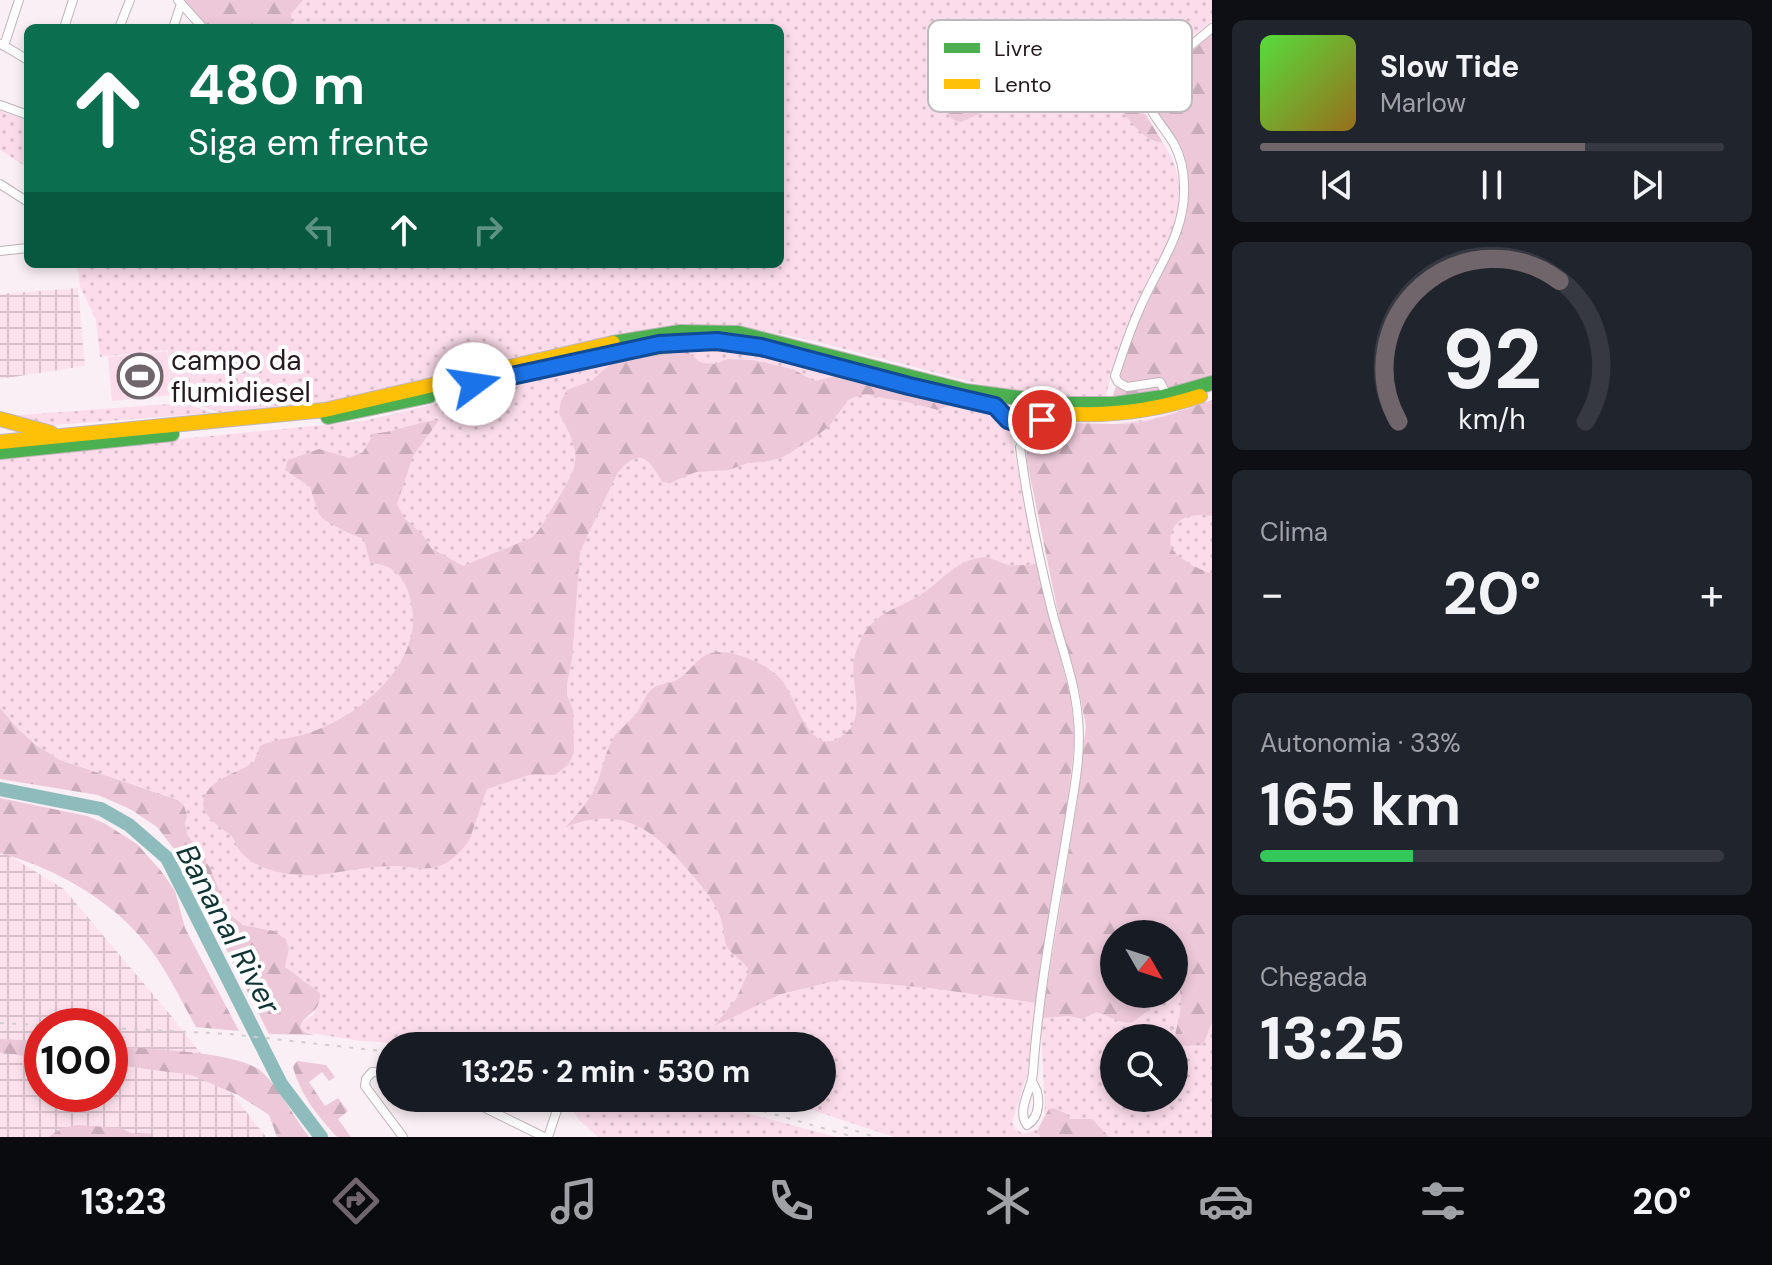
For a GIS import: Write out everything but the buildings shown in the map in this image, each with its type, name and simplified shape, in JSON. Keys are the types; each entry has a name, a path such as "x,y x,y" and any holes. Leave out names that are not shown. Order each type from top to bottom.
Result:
{"highway":[{"path":"0,442 325,410 673,332 736,333 757,337 940,385 1045,404 1108,406 1168,397 1212,383"},
{"path":"0,452 350,415 500,377 659,344 695,342 729,342 761,347 893,383 995,406 1063,415 1130,414 1180,404 1212,392"},
{"path":"995,406 1020,436 1063,415"},
{"path":"0,419 59,435"}],"street":[{"path":"19,0 2,44 24,58"},
{"path":"65,24 73,0"},
{"path":"121,24 130,0"},
{"path":"174,24 180,2"},
{"path":"180,2 199,24"},
{"path":"1192,44 1212,28"},
{"path":"0,105 24,114"},
{"path":"1152,112 1179,157 1184,204 1180,224 1129,333 1115,376 1127,387 1160,382 1168,397"},
{"path":"0,184 24,199"},
{"path":"0,251 24,248"},
{"path":"1020,436 1028,504 1050,603 1070,672 1079,734 1032,1082"},
{"path":"376,1072 372,1072 366,1079 365,1086 376,1101"},
{"path":"384,1112 403,1137"},
{"path":"494,1112 546,1137 556,1112"}],"shaded area":[{"path":"184,0 1212,0 1212,21 1192,36 1192,20 928,20 928,112 1145,112 1169,152 1180,190 1177,219 1127,329 1105,401 1025,396 814,341 745,327 574,346 465,369 342,401 258,411 218,412 186,401 172,402 168,350 100,357 96,320 80,286 78,268 784,268 784,24 205,24"},
{"path":"0,111 24,120 24,165 0,150"},
{"path":"78,288 85,366 0,379 0,294"},
{"path":"684,349 756,354 968,406 996,419 1007,429 1050,623 1070,696 1074,759 1027,1075 1012,1122 1014,1128 1023,1134 1038,1129 1045,1115 1041,1025 1077,803 1086,726 1061,627 1027,461 1027,441 1034,432 1049,425 1129,422 1177,412 1212,400 1212,1137 894,1137 818,1112 836,1112 836,1032 376,1032 376,1042 304,1032 299,1025 315,1013 306,981 285,967 289,948 274,931 243,925 232,916 187,834 185,812 179,800 60,760 36,745 0,708 0,460 69,450 363,421 662,351"},
{"name":"campo da flumidiesel","path":"167,351 171,395 112,401 108,357"},
{"path":"184,403 213,413 41,426 8,416"},
{"path":"0,850 64,889 173,1018 266,1137 0,1137"},
{"path":"574,1112 743,1112 836,1137 598,1137"}],"green space":[{"path":"184,0 303,0 291,14 292,24 205,24"},
{"path":"1212,34 1212,378 1197,384 1111,401 1137,325 1177,243 1187,213 1187,176 1157,112 1192,112 1192,52"},
{"path":"947,112 983,112 961,122"},
{"path":"1122,112 1146,115 1163,143 1140,132"},
{"path":"684,349 701,363 715,364 728,359 752,360 793,369 814,381 842,375 955,402 938,410 867,395 857,396 848,400 830,425 817,436 783,457 729,470 696,472 670,483 662,482 643,458 631,460 617,474 580,551 572,659 567,684 567,695 573,710 574,752 569,764 555,775 529,775 487,789 469,841 454,858 436,867 378,866 301,875 268,869 244,855 232,836 206,813 203,802 209,790 220,780 254,762 260,746 321,728 359,706 392,675 404,656 411,636 412,608 399,575 388,567 370,562 364,539 323,519 310,487 285,470 288,460 319,449 350,458 363,452 374,433 439,420 413,456 397,504 404,518 422,534 431,548 463,566 531,538 562,493 575,461 572,441 559,413 567,390 591,381 613,362"},
{"path":"1212,400 1212,516 1184,518 1175,525 1170,541 1181,558 1212,574 1212,1022 1203,1045 1188,1046 1188,1024 1178,1024 1180,1008 1188,1008 1188,920 1100,920 1100,1008 1149,1008 1134,1021 1120,1021 1096,1012 1083,1019 1069,1016 1042,1018 1077,803 1086,726 1061,627 1027,461 1027,447 1034,431 1047,425 1123,424 1173,414"},
{"path":"986,557 1011,566 1037,564 1070,696 1075,738 1037,1003 930,988 839,980 781,994 714,1026 736,999 749,971 728,948 721,918 705,890 661,842 634,824 602,819 566,827 582,809 598,782 614,737 635,715 652,689 677,680 702,658 719,652 743,657 774,673 786,687 814,735 823,741 834,740 847,732 856,715 853,665 858,645 868,628 885,613 919,596 958,566"},
{"path":"0,708 36,745 60,760 178,800 184,806 187,834 210,868 232,916 243,925 274,931 285,939 289,948 285,967 320,993 316,1008 300,1026 304,1032 315,1035 269,1034 178,854 157,827 130,809 98,795 0,779"},
{"path":"0,798 87,816 137,844 175,891 185,928 239,1031 196,1027 156,957 142,938 107,905 66,879 0,853"},
{"path":"0,1039 24,1040 24,1056 0,1053"},
{"path":"128,1047 213,1055 251,1065 275,1087 309,1137 277,1137 269,1115 238,1095 191,1075 128,1066"},
{"path":"297,1061 326,1065 335,1077 329,1081 322,1072 309,1082 325,1106 338,1098 348,1111 338,1119 351,1137 337,1137 310,1105 293,1067"},
{"path":"1049,1109 1067,1114 1070,1119 1092,1119 1109,1137 1040,1137 1038,1129"},
{"path":"77,1125 120,1128 131,1133 151,1134 151,1137 48,1137 62,1128"}],"waterway":[{"name":"Bananal River","path":"0,789 101,809 129,825 167,858 281,1084 321,1137"}],"railway":[{"path":"0,1023 24,1024"},
{"path":"128,1029 229,1034 376,1050"},
{"path":"766,1112 854,1137"},
{"path":"844,1127 875,1137"}],"traffic: fast":[{"path":"613,343 680,332 738,333 966,391 1065,404 1114,404 1163,397 1212,383"},
{"path":"328,417 429,396"},
{"path":"995,406 1016,421 1055,417"},
{"path":"0,452 172,434"}],"traffic: slow":[{"path":"589,358 692,342 755,346"},
{"path":"0,442 325,410 613,343"},
{"path":"1044,412 1123,413 1200,396"},
{"path":"0,419 51,433"}],"place":[{"name":"campo da flumidiesel","path":"140,376"}],"route":[{"path":"474,384 659,344 717,341 761,347 995,406 1008,420 1020,424 1042,420"}]}
